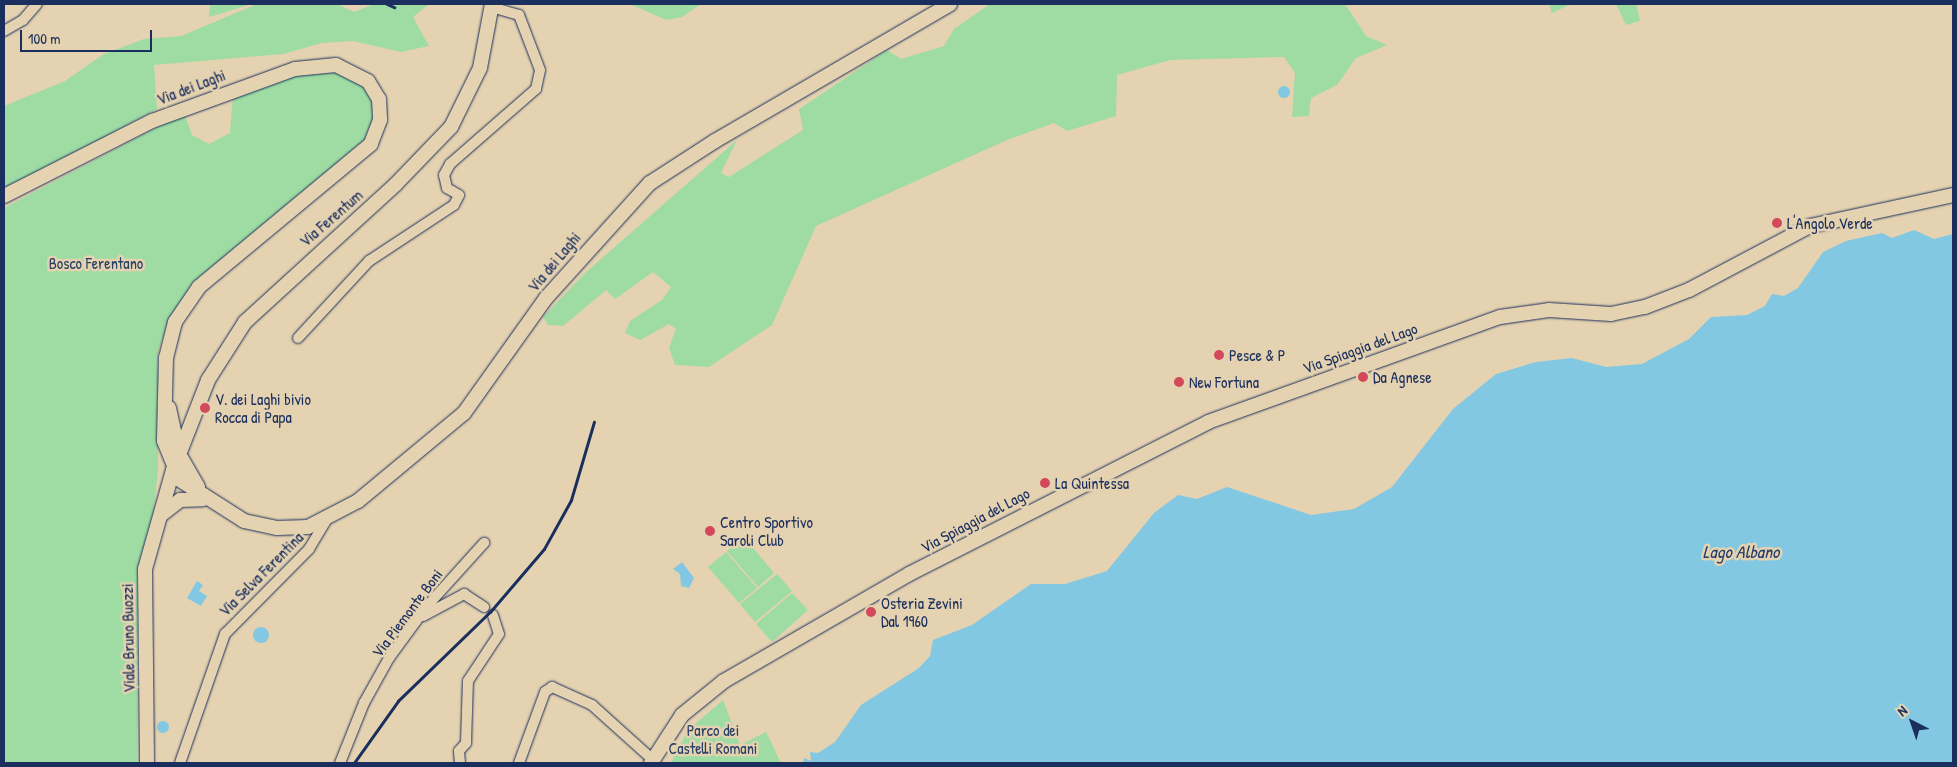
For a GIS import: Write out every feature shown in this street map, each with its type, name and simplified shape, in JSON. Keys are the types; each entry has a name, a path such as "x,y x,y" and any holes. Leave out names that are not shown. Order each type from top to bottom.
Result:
{"main road":[{"name":"Via dei Laghi","path":"4,196 152,120 295,69 340,65 372,84 380,120 371,144 196,290 174,326 164,379 164,441 173,470 207,501 264,526 298,528 328,520 384,482 464,414 546,298 646,187 714,141 950,4"},
{"name":"Via Ferentum","path":"161,516 173,470 218,359 245,322 401,179 451,127 480,68 492,6"},
{"name":"Via Spiaggia del Lago","path":"652,762 682,715 724,681 909,574 1208,422 1500,317 1549,310 1611,314 1653,304 1810,226 1953,195"},
{"name":"Via dei Laghi","path":"164,379 179,454 207,501"},
{"path":"170,412 186,417 197,408"},
{"path":"190,427 196,485"},
{"path":"161,516 164,441"},
{"path":"161,516 180,500 207,501"},
{"name":"Viale Bruno Buozzi","path":"147,763 142,592 161,516"}],"street":[{"path":"4,31 23,20 37,4"},
{"path":"298,338 369,261 454,205 459,195 447,188 444,175 450,164 536,89 540,70 519,15 492,6"},
{"name":"Via Selva Ferentina","path":"180,763 225,634 309,549 328,520"},
{"name":"Via Piemonte Boni","path":"340,763 370,690 417,619 484,543"},
{"path":"417,619 462,594 484,607"},
{"path":"460,763 459,751 466,743 468,681 499,634 493,615"},
{"path":"519,763 545,692 552,687 592,706 652,762"}],"green space":[{"path":"210,4 252,4 209,17"},
{"path":"257,4 337,4 354,12 374,4 429,4 413,17 429,46 401,52 353,41 322,43 283,54 154,65 157,109 4,191 4,106 65,81 104,54 144,39 181,36"},
{"path":"630,4 701,4 682,17 666,20"},
{"path":"990,4 1345,4 1366,36 1387,45 1356,58 1337,85 1311,98 1309,116 1292,117 1295,73 1284,57 1170,60 1117,75 1116,116 1067,131 1054,123 1007,140 816,226 772,325 709,367 675,365 669,348 676,329 669,324 640,340 625,333 630,321 662,300 671,287 653,272 615,299 606,290 563,326 548,325 543,317 585,273 737,140 721,173 729,177 803,130 799,109 887,50 901,59 944,46 954,29"},
{"path":"1549,4 1571,4 1552,13"},
{"path":"1616,4 1636,4 1640,21 1626,25"},
{"name":"Bosco Ferentano","path":"346,70 374,95 372,137 168,321 158,352 158,471 152,524 137,576 137,763 4,763 4,208 184,113 192,135 209,144 230,133 233,96 303,71"},
{"path":"744,537 774,573 758,587 727,551"},
{"path":"726,552 757,588 739,603 708,567"},
{"path":"777,574 792,591 755,622 740,604"},
{"path":"792,593 808,610 772,642 756,624"},
{"name":"Parco dei Castelli Romani","path":"723,700 740,745 766,732 781,763 671,763 688,730"}],"water":[{"path":"1286,86 1289,87 1289,97 1282,98 1279,97 1278,90 1279,87"},
{"name":"Lago Albano","path":"1914,230 1934,239 1953,234 1953,763 803,763 804,758 811,761 810,752 818,753 835,742 861,705 919,668 930,656 933,640 972,625 1031,584 1065,584 1107,571 1154,513 1178,495 1197,499 1227,487 1311,515 1354,509 1392,487 1453,409 1496,374 1536,362 1572,358 1606,367 1642,364 1689,339 1711,317 1747,315 1765,306 1772,294 1784,296 1798,288 1823,252 1846,241 1882,233 1892,238"},
{"path":"682,562 694,578 689,588 681,586 680,574 673,569"},
{"path":"197,581 203,585 199,591 207,596 201,606 187,598"},
{"path":"258,627 264,627 269,632 267,641 258,643 253,638 253,632"},
{"path":"161,721 165,721 169,727 165,733 161,733 157,729 157,725"}],"railway":[{"path":"387,4 394,7"},
{"path":"354,763 398,701 490,612 544,549 571,500 594,422"}],"place":[{"name":"L'Angolo Verde","path":"1777,223"},
{"name":"Pesce & P","path":"1219,355"},
{"name":"Da Agnese","path":"1363,377"},
{"name":"New Fortuna","path":"1179,382"},
{"name":"V. dei Laghi bivio Rocca di Papa","path":"205,408"},
{"name":"La Quintessa","path":"1045,483"},
{"name":"Centro Sportivo Saroli Club","path":"710,531"},
{"name":"Osteria Zevini Dal 1960","path":"871,612"}]}
